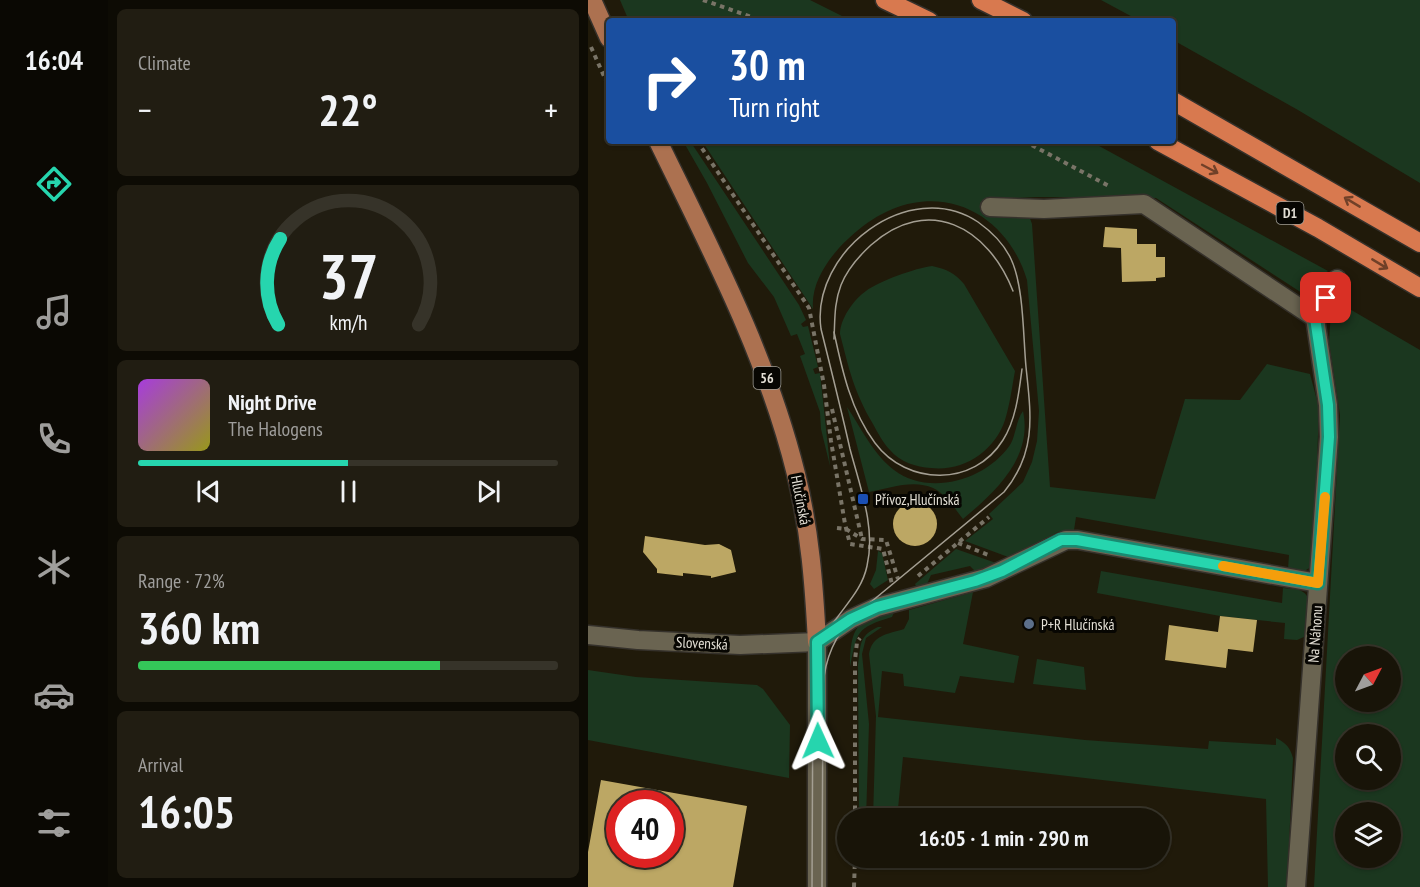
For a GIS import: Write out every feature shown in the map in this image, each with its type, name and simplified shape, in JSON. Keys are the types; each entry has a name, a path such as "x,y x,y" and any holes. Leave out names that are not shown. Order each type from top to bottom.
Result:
{"highway":[{"path":"885,0 923,18"},
{"path":"981,0 1017,18"},
{"path":"1176,103 1420,243"},
{"name":"D1","path":"1164,144 1318,228 1420,288"}],"main road":[{"path":"592,0 606,31"},
{"name":"Hlučínská","path":"659,144 737,305 775,401 797,476 805,518 812,564 817,642"}],"street":[{"path":"990,207 1044,208 1144,204 1315,318 1337,279"},
{"name":"Na Náhonu","path":"1296,887 1329,437 1328,405 1315,318"},
{"path":"817,642 851,619 877,607 975,581 1009,568 1061,540 1077,540 1318,583"},
{"name":"Slovenská","path":"588,635 740,645 817,642"},
{"name":"Hlučínská","path":"817,642 818,887"}],"path":[{"path":"703,0 754,18"},
{"path":"588,41 606,81"},
{"path":"699,144 809,308 850,544 883,549 896,603"},
{"path":"1030,144 1116,190"},
{"path":"832,409 862,539"},
{"path":"912,581 989,517"},
{"path":"846,529 859,522"},
{"path":"837,528 846,529 862,539 886,540 898,579"},
{"path":"958,543 1004,561 1009,568"},
{"path":"855,808 855,660 857,642 861,636"},
{"path":"854,887 855,868"}],"green space":[{"path":"620,0 810,0 846,18 628,18"},
{"path":"1101,0 1420,0 1420,183 1298,110 1176,42 1176,18 1134,18"},
{"path":"685,144 692,144 799,305 806,320 801,324 803,327 808,326 818,367 813,369 815,374 820,373 830,466 821,429 820,412 800,356 805,354 797,334 791,336 774,297 748,263"},
{"path":"704,144 1095,144 1328,271 1302,293 1156,198 989,199 1028,213 1032,224 1050,487 1155,499 1185,399 1240,400 1267,364 1310,374 1319,408 1311,567 1301,573 1288,569 1289,555 1076,517 1074,530 1058,532 1011,558 965,541 993,519 989,514 1023,482 1032,462 1037,441 1039,411 1027,280 1020,262 999,231 985,219 969,210 933,201 913,203 882,214 855,233 828,261 816,284 813,309"},
{"path":"932,266 950,272 964,284 1015,371 1005,420 994,441 976,457 955,467 914,465 899,458 885,444 866,412 857,391 840,334 842,322 848,310 866,291 898,276"},
{"path":"1341,304 1420,350 1420,887 1314,887 1340,415 1329,342 1331,311"},
{"path":"847,407 874,449 887,464 908,478 924,482 956,481 987,467 1010,445 1023,411 1025,428 1017,459 1009,472 999,485 963,519 942,494 926,485 901,485 869,492"},
{"path":"956,549 999,564 977,573 970,566 931,575 927,584 917,588 915,584"},
{"path":"878,551 882,553 888,580 874,589 870,584 876,570"},
{"path":"1101,571 1282,603 1283,588 1299,590 1307,595 1309,600 1306,636 1297,640 1284,639 1285,623 1220,616 1097,593"},
{"path":"973,592 963,644 1019,656 1014,683 960,676 955,693 904,686 903,674 882,671 878,717 1085,740 1208,749 1209,741 1276,745 1276,738 1282,742 1287,746 1293,758 1287,887 1268,887 1266,799 903,757 898,808 873,808 876,716 869,654 877,639 904,629 909,619 909,610"},
{"path":"895,610 892,617 871,624 860,633 854,646 850,667 852,643 858,627 872,616"},
{"path":"882,627 866,638 862,654 869,724 866,808 859,808 858,665 862,642 872,630"},
{"path":"1037,659 1084,667 1086,690 1033,684"},
{"path":"588,670 636,677 757,685 763,689 790,725 789,778 588,740"}],"building":[{"path":"1105,227 1137,229 1137,244 1156,244 1156,257 1165,257 1165,277 1156,278 1156,281 1122,282 1121,248 1103,247"},
{"path":"915,502 931,508 937,524 931,540 915,546 899,540 893,524 899,508"},
{"path":"645,536 705,545 719,544 731,550 736,572 711,578 711,576 683,573 683,576 657,573 657,569 643,552"},
{"path":"1220,616 1257,620 1253,652 1228,649 1226,668 1165,660 1169,625 1218,632"},
{"path":"601,780 657,790 606,790 606,868 684,868 684,795 747,806 733,887 588,887 588,852"}],"tram line":[{"path":"812,887 813,671 825,636 865,575 870,537 866,508 821,329 822,300 831,273 848,249 870,229 895,215 923,208 951,210 978,222 993,234 1008,254 1015,270 1022,312 1029,401 1027,448 1015,477 1004,492 854,616 836,639 826,666 823,686 822,887"},
{"path":"834,339 837,298 850,269 871,245 892,230 914,222 934,220 954,225 972,235 988,250 1002,269 1013,291"},
{"path":"834,332 848,390 867,431 888,457 904,467 922,473 940,475 958,473 975,466 990,455 1003,440 1011,424 1022,369"}],"slow traffic":[{"path":"1223,566 1318,583 1325,497"}],"place":[{"name":"Přívoz,Hlučínská","path":"863,499"},
{"name":"P+R Hlučínská","path":"1029,624"}],"route":[{"path":"818,741 817,642 851,619 877,607 986,578 1061,540 1077,540 1318,583 1329,437 1328,405 1315,318 1326,298"}]}
